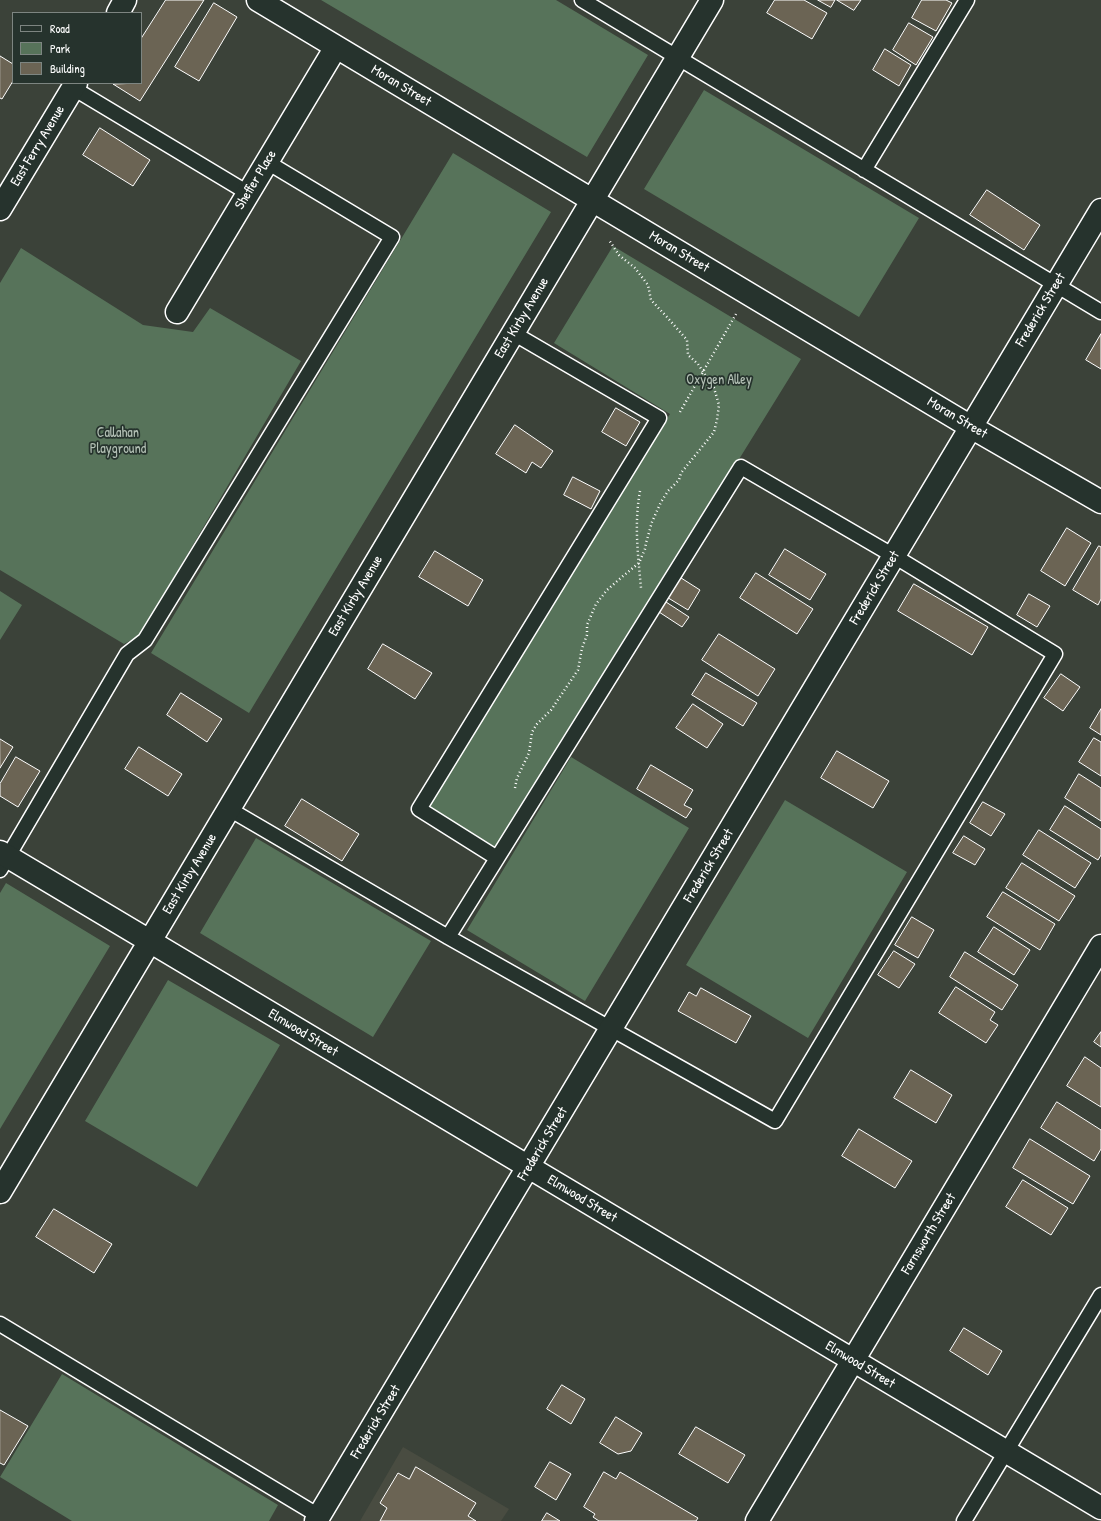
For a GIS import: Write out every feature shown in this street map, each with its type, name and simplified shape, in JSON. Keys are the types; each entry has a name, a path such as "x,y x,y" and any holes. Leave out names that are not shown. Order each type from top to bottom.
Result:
{"street":[{"path":"119,12 125,0"},
{"name":"Moran Street","path":"258,0 971,427 1101,502"},
{"name":"East Kirby Avenue","path":"0,1192 712,0"},
{"name":"Sheffer Place","path":"177,312 336,47"},
{"name":"East Ferry Avenue","path":"0,209 74,85"},
{"name":"Frederick Street","path":"317,1519 1101,210"},
{"name":"Elmwood Street","path":"3,860 150,941 1101,1508"},
{"name":"Farnsworth Street","path":"757,1521 1101,946"}],"lane":[{"path":"582,0 1101,312"},
{"path":"864,170 968,0"},
{"path":"74,85 248,193"},
{"path":"3,860 127,654 145,640 392,237 267,162"},
{"path":"497,858 419,808 659,418 513,333"},
{"path":"229,809 448,937 775,1121 1055,654 894,556 741,467 448,937"},
{"path":"964,1521 1101,1295"},
{"path":"0,1324 317,1519"}],"path":[{"path":"516,828 512,807 517,778 529,753 532,732 537,724 551,710 578,670 582,648 587,635 587,625 596,604 612,585 639,563 646,549 646,543 652,522 661,502 668,491 679,480 682,473 707,439 714,432 717,420 719,405 714,388 698,364 688,355 687,340 651,300 648,285 635,268 619,255 608,239"},
{"path":"676,419 748,294"},
{"path":"641,485 636,517 636,537 645,620"}],"shaded area":[{"path":"403,1447 509,1509 501,1521 360,1521"}],"green space":[{"path":"321,0 556,0 648,55 587,157"},
{"path":"704,90 919,218 859,317 644,189"},
{"path":"453,153 551,212 249,713 151,653"},
{"name":"Oxygen Alley","path":"613,246 801,359 498,849 428,806 670,414 554,343"},
{"name":"Callahan Playground","path":"21,248 143,325 193,332 210,308 301,361 140,635 124,644 0,570 0,283"},
{"path":"0,591 22,605 0,640"},
{"path":"571,757 689,828 585,1001 467,930"},
{"path":"785,800 907,872 808,1038 686,965"},
{"path":"256,838 431,941 373,1037 200,933"},
{"path":"6,883 110,946 0,1129 0,893"},
{"path":"168,980 280,1045 197,1187 85,1121"},
{"path":"62,1374 278,1505 269,1521 72,1521 0,1477"}],"building":[{"path":"166,0 204,0 140,101 113,84 142,84 142,37"},
{"path":"775,0 804,0 827,13 812,39 767,13"},
{"path":"818,0 835,0 831,7"},
{"path":"837,0 861,0 854,10"},
{"path":"922,0 946,0 952,3 936,31 912,18"},
{"path":"214,3 237,17 199,81 175,67"},
{"path":"909,23 933,37 916,65 893,50"},
{"path":"885,49 911,65 899,86 873,70"},
{"path":"0,56 12,63 12,83 2,99 0,98"},
{"path":"100,128 150,160 133,186 83,155"},
{"path":"987,190 1040,225 1024,250 970,215"},
{"path":"1101,334 1101,369 1086,360"},
{"path":"616,408 640,422 626,446 602,432"},
{"path":"515,425 553,451 541,468 532,462 526,473 496,454"},
{"path":"573,477 600,491 591,509 564,495"},
{"path":"1067,528 1091,543 1065,586 1041,571"},
{"path":"1099,546 1101,547 1101,599 1098,605 1073,590"},
{"path":"785,549 826,574 810,600 769,575"},
{"path":"435,551 483,580 468,606 419,577"},
{"path":"756,573 813,609 797,634 740,598"},
{"path":"678,576 700,590 688,610 665,596"},
{"path":"914,584 988,627 972,655 898,611"},
{"path":"1029,594 1050,606 1037,627 1017,615"},
{"path":"666,602 689,617 682,627 659,612"},
{"path":"719,634 775,669 758,696 702,660"},
{"path":"383,644 432,673 415,699 368,669"},
{"path":"706,673 757,703 743,726 692,695"},
{"path":"1061,674 1080,687 1063,711 1044,698"},
{"path":"181,693 222,719 207,742 167,715"},
{"path":"693,704 723,724 707,748 676,728"},
{"path":"1101,709 1101,735 1090,728"},
{"path":"1094,738 1101,742 1101,776 1079,762"},
{"path":"0,739 13,747 0,768"},
{"path":"139,747 182,774 168,796 125,769"},
{"path":"837,751 889,781 873,808 821,778"},
{"path":"16,757 40,771 18,807 0,796 0,784"},
{"path":"651,765 693,790 684,805 692,809 686,818 637,789"},
{"path":"1079,774 1101,788 1101,821 1065,798"},
{"path":"302,799 359,834 342,861 285,826"},
{"path":"983,802 1005,814 991,836 970,823"},
{"path":"1065,806 1101,829 1101,855 1098,860 1050,830"},
{"path":"1039,830 1091,863 1075,888 1023,855"},
{"path":"964,836 985,849 975,865 953,853"},
{"path":"1022,863 1075,896 1059,921 1006,888"},
{"path":"1003,892 1055,924 1040,950 987,917"},
{"path":"912,917 934,930 918,958 895,945"},
{"path":"994,927 1030,950 1014,975 978,952"},
{"path":"894,951 915,964 899,988 878,975"},
{"path":"965,952 1018,985 1002,1010 950,977"},
{"path":"956,987 995,1012 990,1020 998,1025 986,1043 939,1013"},
{"path":"701,988 751,1016 736,1043 678,1011 689,992 696,996"},
{"path":"1101,1032 1101,1047 1094,1042"},
{"path":"1085,1057 1101,1068 1101,1107 1067,1086"},
{"path":"911,1070 952,1095 936,1123 894,1098"},
{"path":"1057,1102 1101,1130 1101,1149 1094,1161 1041,1128"},
{"path":"859,1129 912,1161 895,1188 842,1156"},
{"path":"1030,1139 1090,1176 1073,1204 1013,1168"},
{"path":"1023,1180 1068,1208 1051,1235 1006,1207"},
{"path":"54,1209 112,1244 94,1273 36,1237"},
{"path":"964,1328 1002,1351 988,1375 950,1351"},
{"path":"562,1385 585,1399 571,1424 547,1409"},
{"path":"0,1410 28,1426 4,1465 0,1463"},
{"path":"616,1417 642,1433 631,1451 618,1454 600,1443"},
{"path":"696,1427 745,1455 728,1483 679,1454"},
{"path":"550,1462 571,1474 556,1500 535,1487"},
{"path":"416,1467 476,1503 468,1516 476,1521 380,1521 387,1508 380,1503 398,1473 409,1479"},
{"path":"604,1472 616,1479 620,1472 698,1518 696,1521 599,1521 593,1517 595,1514 584,1507"},
{"path":"547,1513 560,1521 542,1521"}]}
